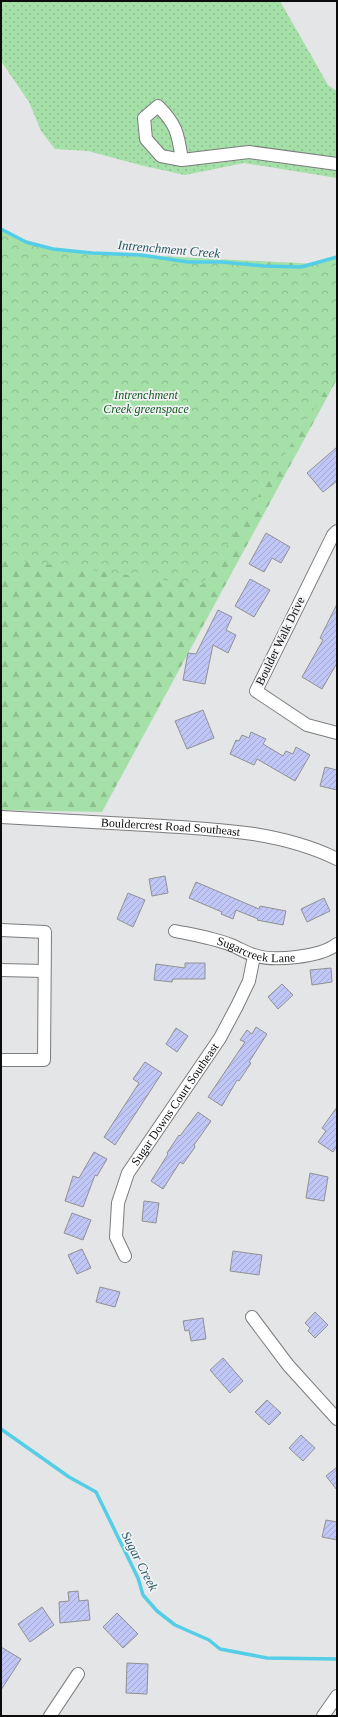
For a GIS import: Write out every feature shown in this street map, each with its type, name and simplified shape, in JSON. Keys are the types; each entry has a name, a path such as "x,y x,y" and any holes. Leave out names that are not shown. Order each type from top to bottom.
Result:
{"street":[{"path":"182,160 249,152 337,164"},
{"name":"Boulder Walk Drive","path":"337,531 333,535 256,691 307,725 337,733"},
{"name":"Bouldercrest Road Southeast","path":"1,817 217,829 287,840 321,851 337,859"},
{"path":"1,930 45,932 44,1060 1,1060"},
{"name":"Sugarcreek Lane","path":"174,931 207,937 232,945 254,956 284,959 318,953 337,944"},
{"name":"Sugar Downs Court Southeast","path":"125,1256 116,1237 118,1203 128,1173 220,1038 249,981 254,956"},
{"path":"1,970 44,971"},
{"path":"252,1318 288,1365 337,1419"},
{"path":"50,1716 78,1674"},
{"path":"323,1716 337,1696"}],"green space":[{"path":"1,1 280,1 328,85 337,91 337,178 244,163 185,175 88,151 55,149 41,131 29,102 1,61"},
{"name":"Intrenchment Creek greenspace","path":"1,228 41,250 337,265 337,379 102,812 1,810"},
{"name":"Intrenchment Creek greenspace","path":"1,230 26,242 53,249 92,254 141,255 189,262 222,262 264,266 301,267 337,257 337,372 202,585 1,558"}],"building":[{"path":"337,447 337,481 323,492 307,473"},
{"path":"266,533 290,547 281,563 272,558 264,572 249,564"},
{"path":"250,579 270,590 254,617 235,606"},
{"path":"337,604 337,663 322,689 302,677 323,640 320,638"},
{"path":"218,610 232,617 226,630 236,635 228,653 213,645 205,684 183,680 188,653 196,654"},
{"path":"203,710 214,738 187,749 175,721"},
{"path":"251,732 266,739 263,744 283,756 286,751 293,754 296,747 310,755 295,781 257,759 254,765 230,754 236,740 239,741 242,735 249,738"},
{"path":"325,767 337,770 337,790 320,786"},
{"path":"165,876 168,893 152,896 149,879"},
{"path":"196,882 259,909 260,906 286,911 283,925 257,920 258,919 236,910 233,919 221,914 222,912 189,898"},
{"path":"128,893 145,900 133,927 117,919"},
{"path":"324,898 330,911 307,922 301,909"},
{"path":"185,963 205,963 205,979 173,979 172,982 154,980 156,964 185,968"},
{"path":"331,968 332,982 312,985 310,970"},
{"path":"282,984 293,995 278,1009 268,997"},
{"path":"256,1027 267,1034 249,1062 251,1063 239,1081 237,1080 222,1106 208,1097 245,1042 240,1040 247,1030 252,1034"},
{"path":"176,1028 188,1036 177,1052 166,1044"},
{"path":"145,1062 162,1073 115,1145 104,1137 139,1083 133,1079"},
{"path":"337,1107 337,1146 333,1152 318,1142 326,1131 322,1128"},
{"path":"198,1112 211,1121 183,1164 180,1162 163,1189 151,1181 179,1135 180,1136"},
{"path":"94,1152 107,1159 97,1176 95,1175 83,1207 65,1201 73,1176 79,1178"},
{"path":"310,1173 328,1177 324,1201 306,1198"},
{"path":"144,1201 159,1203 156,1223 142,1221"},
{"path":"72,1213 91,1220 83,1240 64,1233"},
{"path":"82,1249 91,1268 77,1274 68,1255"},
{"path":"233,1251 262,1255 259,1275 230,1271"},
{"path":"100,1287 120,1292 115,1307 96,1302"},
{"path":"315,1312 328,1325 315,1338 308,1331 310,1328 305,1323"},
{"path":"203,1318 206,1339 191,1341 189,1330 185,1331 183,1321"},
{"path":"223,1358 243,1381 230,1393 210,1370"},
{"path":"267,1400 281,1413 269,1425 255,1412"},
{"path":"301,1435 315,1448 303,1461 289,1448"},
{"path":"337,1467 337,1490 326,1476"},
{"path":"326,1520 337,1522 337,1540 322,1537"},
{"path":"78,1591 79,1601 88,1600 90,1620 60,1623 59,1602 69,1601 68,1592"},
{"path":"42,1607 54,1625 30,1642 18,1624"},
{"path":"117,1613 138,1634 123,1648 103,1627"},
{"path":"1,1647 21,1659 1,1690"},
{"path":"127,1663 148,1664 147,1694 126,1693"}],"waterway":[{"name":"Intrenchment Creek","path":"1,229 26,242 53,249 92,253 141,255 188,262 222,262 264,266 301,267 337,257"},
{"name":"Sugar Creek","path":"1,1429 69,1477 96,1492 138,1578 143,1595 157,1611 175,1625 209,1640 220,1649 267,1658 337,1659"}]}
